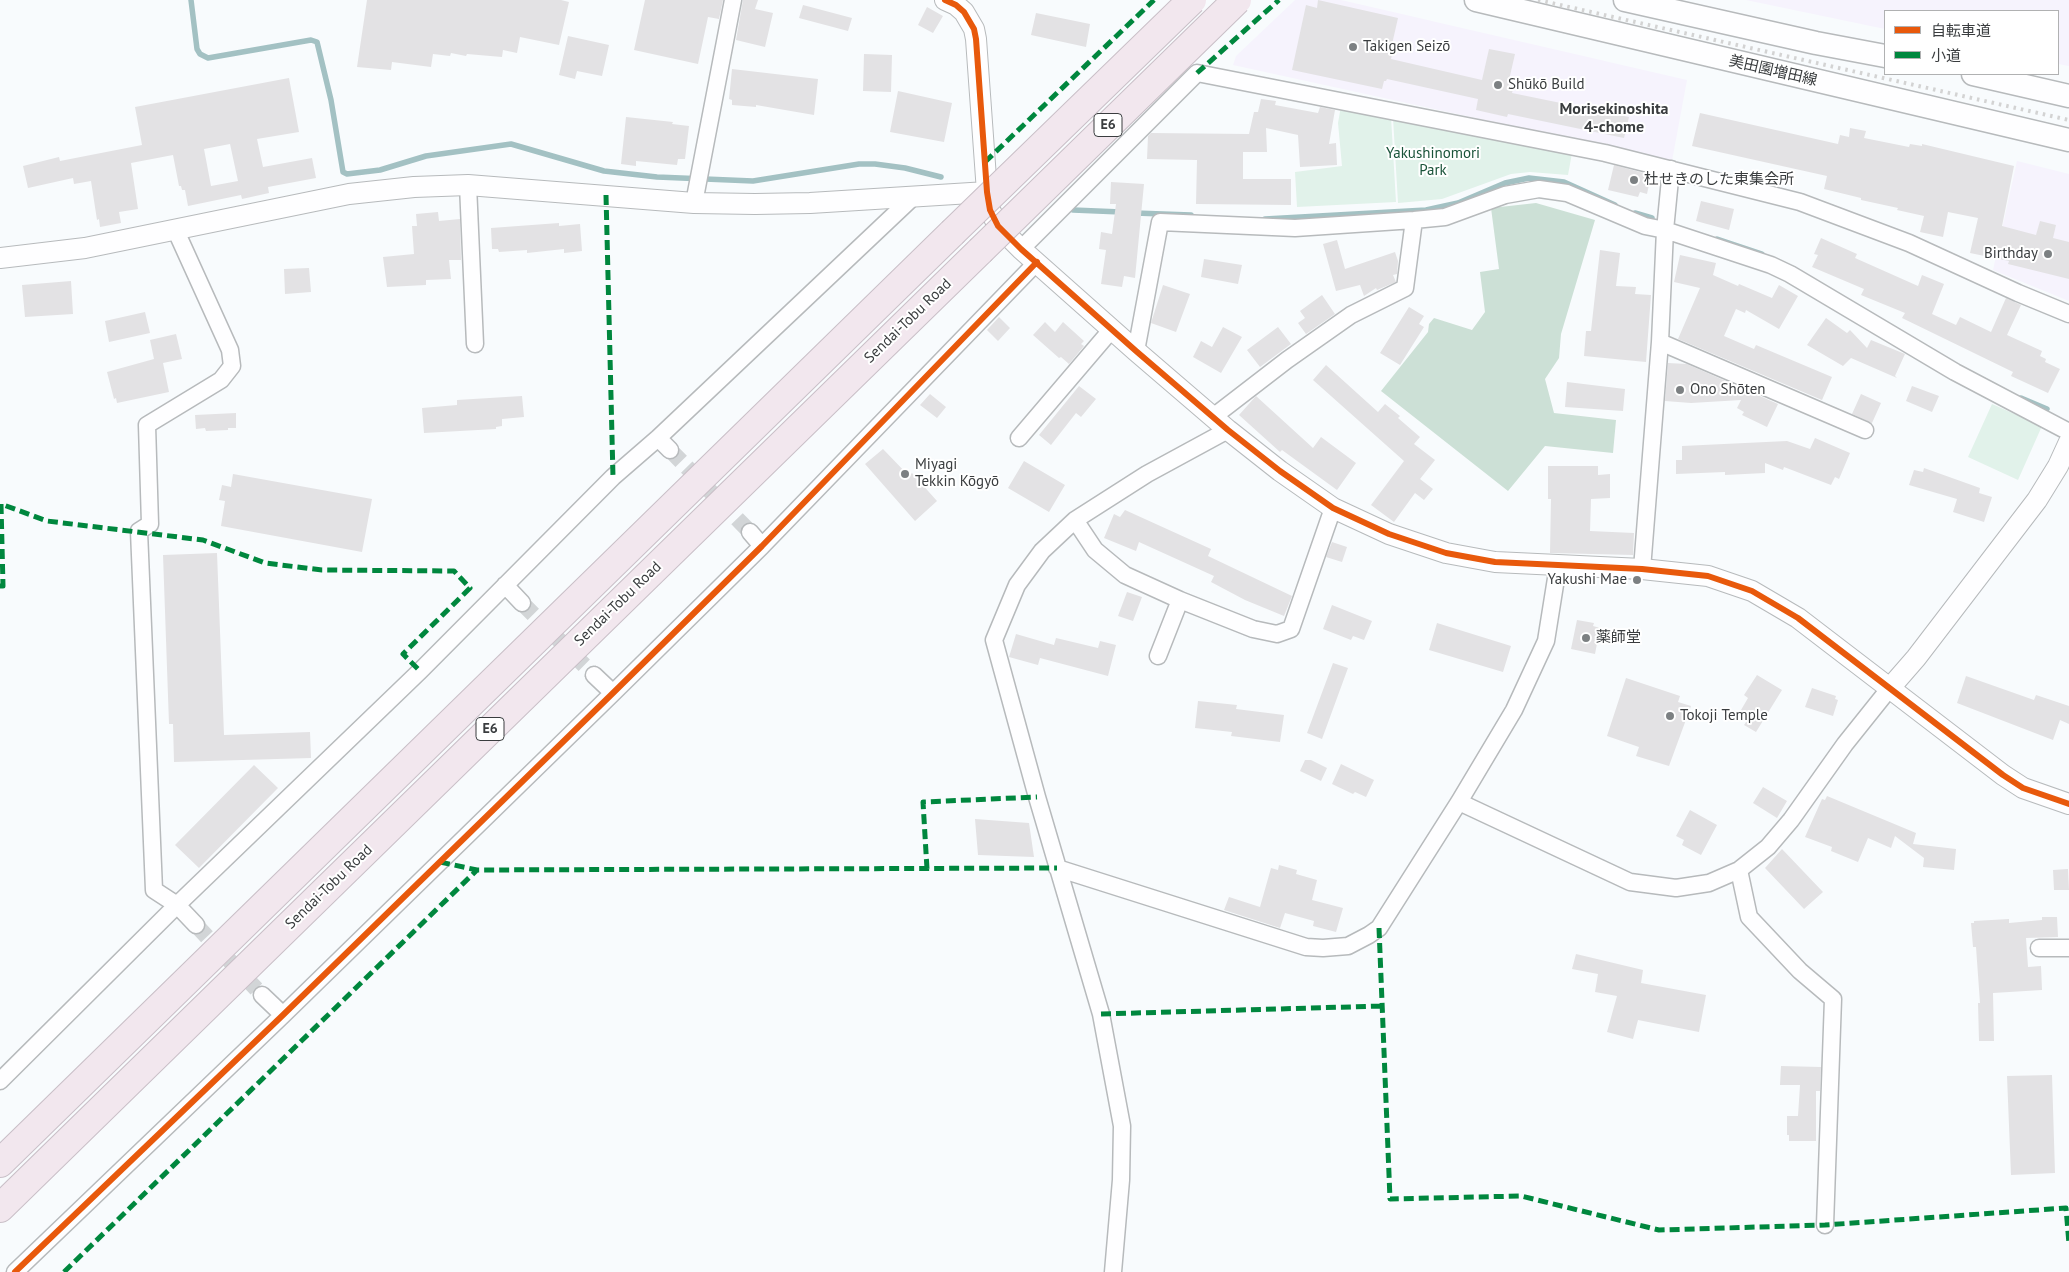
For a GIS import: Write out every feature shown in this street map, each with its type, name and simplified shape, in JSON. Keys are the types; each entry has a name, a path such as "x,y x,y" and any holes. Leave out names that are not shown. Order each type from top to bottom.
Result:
{"highway":[{"name":"E6","path":"0,1163 1192,0"},
{"name":"Sendai-Tobu Road","path":"0,1208 1237,0"}],"main road":[{"name":"美田園増田線","path":"1476,0 2069,140"},
{"path":"1625,0 1816,43 1884,56"},
{"path":"1976,75 2069,96"}],"street":[{"path":"695,195 733,0"},
{"path":"945,0 956,5 964,12 974,29 987,192 990,210 998,226 1021,249 1136,351 1228,430 1280,471 1334,508 1389,534 1446,554 1495,562 1642,569 1708,576 1752,591 1798,618 2002,775 2024,788 2069,804"},
{"path":"1021,249 1197,74 1605,153 1800,202 1909,243 2069,314"},
{"path":"1642,569 1660,342 1665,230 1671,169"},
{"path":"0,258 86,248 349,194 414,187 468,185 695,195 810,203 987,192"},
{"path":"468,185 475,344"},
{"path":"1136,351 1160,222 1295,228 1414,220 1445,217 1506,196 1539,189 1567,193 1645,226 1665,230 1771,265 1790,274 1955,372 2069,432"},
{"path":"0,1081 177,905 420,671 613,477 658,438 912,198"},
{"path":"1213,417 1287,360 1351,315 1405,288 1414,220"},
{"path":"176,231 230,350 232,366 221,380 146,425 150,524 140,531 154,890 177,905 196,925"},
{"path":"15,1272 283,1016 762,546 1037,262"},
{"path":"1019,438 1112,329"},
{"path":"1660,342 1865,430"},
{"path":"1113,1272 1122,1180 1122,1126 1101,1014 1057,868 994,640 1017,585 1042,551 1075,520 1146,474 1228,430"},
{"path":"658,438 670,450"},
{"path":"1459,802 1630,882 1676,888 1709,883 1740,870 1768,847 1791,820 1845,744 1919,653 2026,515 2058,466 2069,442"},
{"path":"1075,520 1095,550 1125,575 1180,600 1253,629 1277,634 1291,629 1334,508"},
{"path":"750,532 762,546"},
{"path":"1057,868 1306,947 1335,948 1358,941 1379,928 1459,802 1514,710 1546,641 1558,566"},
{"path":"506,585 522,603"},
{"path":"1158,656 1180,600"},
{"path":"594,675 613,693"},
{"path":"1740,870 1749,917 1800,970 1833,999 1825,1226"},
{"path":"2039,948 2069,948"},
{"path":"262,995 283,1016"}],"shaded area":[{"path":"1295,0 1341,0 1687,80 1672,161 1233,65 1236,56"},
{"path":"1746,0 2069,0 2069,66 2059,64 2059,10 1884,10 1884,29"},
{"path":"2017,161 2069,174 2069,301 1993,270"}],"green space":[{"path":"1341,106 1391,117 1396,202 1297,207 1295,172 1342,166 1338,123"},
{"name":"Yakushinomori Park","path":"1393,118 1572,153 1568,175 1530,172 1511,174 1442,199 1398,203"},
{"path":"1536,203 1595,220 1561,334 1559,358 1545,379 1554,413 1616,420 1613,453 1545,446 1508,491 1381,391 1428,332 1429,324 1434,318 1472,330 1485,312 1480,272 1499,269 1491,208"},
{"path":"1992,404 2042,426 2018,480 1968,457"}],"building":[{"path":"367,0 561,0 569,2 559,45 520,37 517,53 503,50 502,57 467,54 466,56 451,53 450,56 433,54 431,67 392,62 391,70 357,67"},
{"path":"645,0 723,0 719,19 708,17 698,64 634,50"},
{"path":"743,0 758,0 755,9 773,13 765,47 736,40"},
{"path":"1318,0 1398,18 1390,53 1392,54 1391,59 1482,80 1489,49 1515,54 1509,80 1515,81 1512,93 1629,117 1624,138 1508,114 1507,117 1476,110 1478,99 1387,79 1384,81 1382,89 1292,70 1306,5 1317,8"},
{"path":"803,5 852,18 848,31 799,18"},
{"path":"927,7 943,16 933,33 918,25"},
{"path":"1036,13 1090,24 1086,47 1031,35"},
{"path":"568,36 609,45 602,76 577,71 575,79 559,75"},
{"path":"864,54 892,55 891,92 863,91"},
{"path":"732,69 818,79 814,115 756,105 756,107 732,105 732,100 729,99"},
{"path":"289,78 299,132 257,139 263,167 312,158 316,178 268,187 269,193 242,199 241,195 188,206 185,190 182,190 181,186 179,186 173,155 131,163 138,209 119,212 121,223 100,227 99,219 97,220 91,181 74,184 73,178 28,188 23,166 59,157 60,161 142,145 135,107","holes":["230,144 238,181 211,186 204,149"]},
{"path":"898,91 952,103 944,142 890,132"},
{"path":"1261,99 1276,101 1275,105 1318,113 1320,107 1335,110 1329,144 1336,143 1337,165 1300,167 1298,135 1266,128 1267,152 1243,152 1243,179 1291,179 1291,205 1196,204 1197,160 1147,159 1148,136 1151,133 1249,134 1254,112 1258,112"},
{"path":"1700,113 1838,144 1840,135 1849,137 1850,128 1866,131 1864,138 1909,147 1910,144 1922,146 1922,144 2014,166 2002,226 2036,235 2040,221 2056,225 2053,238 2069,242 2069,279 2008,264 2009,261 1970,253 1978,218 1948,212 1943,237 1920,232 1924,216 1824,189 1827,176 1692,146"},
{"path":"626,117 673,122 672,124 689,126 685,159 678,159 677,165 636,161 636,166 621,164"},
{"path":"1614,165 1651,175 1647,194 1640,192 1638,197 1608,190"},
{"path":"1111,182 1144,184 1135,278 1124,276 1122,287 1101,284 1106,250 1099,249 1101,232 1112,234 1116,204 1110,204"},
{"path":"1701,201 1734,209 1729,230 1696,221"},
{"path":"438,212 439,221 460,219 461,260 449,260 451,279 426,280 426,285 387,287 383,257 414,254 412,226 417,226 416,214"},
{"path":"559,223 559,226 580,224 582,251 564,253 564,249 527,253 527,250 499,252 498,249 492,249 491,228"},
{"path":"1821,238 1857,254 1855,258 1918,286 1922,275 1944,284 1932,314 1956,325 1960,317 1991,332 2006,298 2021,305 2007,335 2042,351 2040,356 2046,359 2045,362 2060,369 2048,393 2011,376 2013,372 1902,318 1905,313 1861,295 1864,289 1812,267 1818,255 1814,254"},
{"path":"1337,240 1345,269 1395,252 1398,261 1397,274 1393,275 1396,282 1377,290 1376,288 1364,296 1360,285 1336,291 1323,244"},
{"path":"1600,250 1620,253 1616,286 1636,287 1635,294 1651,295 1646,362 1584,356 1586,331 1591,331"},
{"path":"1680,255 1716,263 1713,275 1772,298 1779,285 1798,296 1779,329 1746,310 1745,313 1736,309 1724,336 1754,349 1756,345 1832,377 1822,400 1678,339 1700,288 1674,282"},
{"path":"1204,259 1242,265 1238,284 1201,277"},
{"path":"309,268 311,292 285,294 284,269"},
{"path":"71,281 73,314 25,317 22,285"},
{"path":"1163,285 1190,294 1176,332 1151,323"},
{"path":"1322,295 1335,314 1306,334 1298,323 1305,318 1300,311"},
{"path":"1409,307 1424,316 1419,324 1424,327 1400,365 1380,353"},
{"path":"145,312 150,333 109,342 105,321"},
{"path":"999,317 1010,328 998,341 987,330"},
{"path":"1826,318 1847,333 1850,330 1867,348 1871,340 1905,354 1895,376 1897,378 1851,358 1843,366 1807,345"},
{"path":"1045,322 1055,332 1063,322 1084,341 1081,344 1084,346 1069,364 1061,357 1059,358 1033,335"},
{"path":"1223,327 1242,337 1221,373 1193,357 1201,341 1212,347"},
{"path":"1278,327 1291,344 1260,367 1247,350"},
{"path":"176,334 182,359 163,363 169,392 117,403 116,398 114,399 107,372 154,359 150,340"},
{"path":"1668,363 1687,364 1778,404 1767,427 1742,415 1744,412 1737,408 1741,400 1691,403 1665,401"},
{"path":"1326,365 1378,412 1385,404 1400,416 1398,418 1420,437 1414,444 1435,460 1420,479 1433,489 1424,500 1415,493 1394,522 1371,505 1404,461 1313,380"},
{"path":"1567,382 1625,389 1623,411 1565,407"},
{"path":"1079,386 1096,399 1081,417 1076,413 1051,445 1039,435"},
{"path":"1912,386 1939,396 1932,412 1906,401"},
{"path":"930,394 946,407 937,418 920,405"},
{"path":"1861,394 1881,403 1872,423 1852,414"},
{"path":"522,396 524,417 502,419 502,426 496,427 496,429 424,433 422,408 457,405 457,400"},
{"path":"1256,396 1313,448 1321,437 1356,463 1337,490 1282,450 1280,452 1239,415"},
{"path":"236,413 236,428 206,431 205,428 196,429 195,415"},
{"path":"1815,438 1850,453 1839,479 1835,477 1831,485 1784,467 1783,470 1765,463 1765,473 1725,475 1725,472 1676,474 1676,460 1682,460 1682,446 1787,441 1810,449"},
{"path":"883,449 909,476 912,473 937,501 915,521 865,464"},
{"path":"1024,461 1065,485 1049,512 1008,488"},
{"path":"1548,466 1598,466 1598,475 1610,474 1610,498 1591,499 1590,531 1634,533 1633,555 1550,553 1551,499 1548,499"},
{"path":"1924,468 1980,488 1979,493 1992,497 1984,522 1953,512 1957,499 1909,485 1914,470 1923,472"},
{"path":"233,474 372,499 362,552 221,526 225,501 219,500 222,485 231,487"},
{"path":"1125,510 1211,549 1208,556 1292,596 1284,616 1245,600 1211,582 1214,576 1139,542 1136,551 1104,538 1114,514 1120,517"},
{"path":"1332,542 1347,547 1342,562 1326,557"},
{"path":"217,553 224,735 310,732 311,758 174,762 173,724 169,724 163,555"},
{"path":"1127,592 1142,597 1133,621 1118,616"},
{"path":"1332,605 1372,621 1364,640 1353,636 1351,640 1323,629"},
{"name":"薬師堂","path":"1577,620 1594,623 1593,626 1600,628 1595,654 1571,649"},
{"path":"1437,623 1511,646 1503,672 1429,650"},
{"path":"1016,634 1054,645 1056,638 1098,648 1100,641 1116,645 1108,676 1040,658 1038,665 1009,657"},
{"path":"1333,663 1348,668 1322,739 1307,733"},
{"path":"1757,675 1782,690 1756,732 1744,725 1751,715 1741,710 1748,698 1744,695"},
{"path":"1966,676 2034,700 2036,695 2069,706 2069,724 2060,720 2053,740 1957,703"},
{"path":"1626,678 1680,696 1678,702 1691,706 1669,766 1636,756 1639,747 1607,736"},
{"path":"1812,688 1836,696 1835,699 1838,700 1833,716 1805,707"},
{"path":"1198,701 1237,705 1236,709 1284,715 1280,742 1231,736 1232,732 1195,728"},
{"path":"1305,760 1311,760 1327,768 1321,781 1300,771"},
{"path":"1341,764 1374,780 1366,797 1355,792 1353,794 1332,784"},
{"path":"254,765 278,788 199,868 175,845"},
{"path":"1763,787 1787,801 1777,818 1753,803"},
{"path":"1827,796 1916,833 1913,844 1956,849 1954,870 1923,867 1924,858 1895,836 1891,848 1868,838 1858,862 1831,851 1832,847 1805,837 1822,799 1825,800"},
{"path":"1690,810 1717,825 1701,855 1682,845 1684,840 1676,836"},
{"path":"975,819 1029,823 1034,857 978,855"},
{"path":"1782,849 1823,892 1804,909 1765,868"},
{"path":"1279,865 1297,870 1296,874 1317,880 1312,900 1343,908 1336,932 1313,926 1314,921 1285,913 1280,928 1224,910 1229,897 1260,907 1271,868 1278,870"},
{"path":"2068,869 2069,890 2054,890 2053,870"},
{"path":"2042,917 2057,917 2058,937 2026,938 2028,967 2041,966 2042,990 1993,993 1994,1041 1979,1041 1978,1003 1980,1003 1976,947 1973,947 1971,923 1974,923 1974,921 2009,919 2009,923 2042,920"},
{"path":"1576,954 1643,970 1641,983 1706,995 1699,1032 1638,1020 1633,1039 1607,1032 1617,996 1595,992 1598,974 1572,969"},
{"path":"1781,1066 1821,1067 1820,1091 1816,1091 1816,1141 1789,1141 1789,1135 1787,1135 1787,1116 1798,1116 1800,1085 1780,1085"},
{"path":"2052,1075 2055,1173 2011,1175 2007,1076"}],"waterway":[{"path":"191,0 197,49 200,54 208,58 311,40 317,42 331,100 343,172 347,174 380,170 426,156 511,144 604,171 657,177 753,181 859,164 905,168 941,177"},
{"path":"1265,219 1426,210 1458,203 1505,183 1529,178 1564,182 1615,205"},
{"path":"1073,210 1121,212"},
{"path":"1135,213 1191,215"},
{"path":"1635,213 1652,218"},
{"path":"1717,239 1762,254"},
{"path":"2021,398 2047,409"}],"tunnel":[{"path":"670,450 750,532"},
{"path":"522,603 594,675"},
{"path":"196,925 262,995"}],"railway":[{"path":"1538,0 2069,120"}],"marked path":[{"path":"985,162 1154,0"},
{"path":"1197,73 1279,0"},
{"path":"606,195 613,477"},
{"path":"0,586 3,586 1,504 47,521 203,540 265,563 322,570 454,571 470,588 403,654 420,671"},
{"path":"927,869 923,802 1037,797"},
{"path":"440,862 477,870 1057,868"},
{"path":"64,1272 477,870"},
{"path":"1379,928 1390,1199 1521,1196 1659,1230 1825,1225 2066,1208 2069,1244"},
{"path":"1101,1014 1382,1006"}],"cycle path":[{"path":"945,0 956,5 964,12 974,29 987,192 990,210 998,226 1021,249 1136,351 1228,430 1280,471 1333,508 1389,534 1446,553 1495,562 1642,569 1708,576 1752,591 1798,618 2003,775 2023,788 2069,804"},
{"path":"15,1272 283,1015 762,546 1037,262"}],"place":[{"name":"Takigen Seizō","path":"1353,47"},
{"name":"Shūkō Build","path":"1498,85"},
{"name":"杜せきのした東集会所","path":"1634,180"},
{"name":"Birthday","path":"2048,254"},
{"name":"Ono Shōten","path":"1680,390"},
{"name":"Miyagi Tekkin Kōgyō","path":"905,474"},
{"name":"Yakushi Mae","path":"1637,580"},
{"name":"薬師堂","path":"1586,638"},
{"name":"Tokoji Temple","path":"1670,716"}],"district":[{"name":"Morisekinoshita 4-chome","path":"1614,118"}]}
